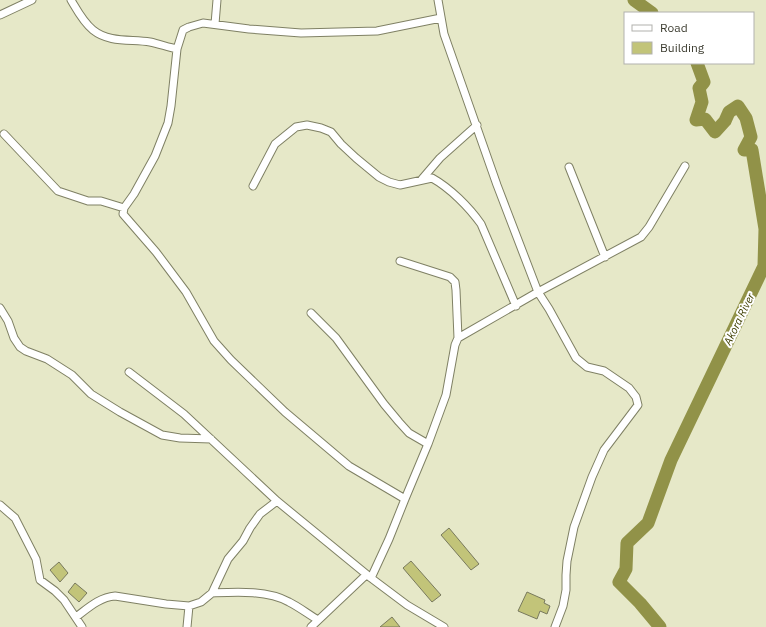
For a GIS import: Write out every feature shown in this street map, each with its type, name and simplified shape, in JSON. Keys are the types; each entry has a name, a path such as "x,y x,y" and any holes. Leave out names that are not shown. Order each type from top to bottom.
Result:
{"street":[{"path":"0,15 32,0"},
{"path":"71,0 82,18 92,30 100,35 113,39 150,42 177,49"},
{"path":"215,24 217,0"},
{"path":"438,0 444,34 497,185 538,292 576,358 586,367 604,371 629,388 636,398 638,405 604,450 592,477 574,527 567,561 566,590 563,606 555,627"},
{"path":"404,499 349,466 284,412 231,360 214,341 186,292 169,269 142,235 127,221 123,214 124,208 134,194 155,156 168,124 177,49 183,30 203,23 249,29 301,33 377,31 441,18"},
{"path":"253,186 275,144 296,127 307,125 322,128 331,132 356,158 379,177 389,182 400,184 411,183 422,179 432,178 442,183 481,224 516,306"},
{"path":"422,179 440,158 476,125"},
{"path":"4,134 58,191 88,201 101,201 124,208"},
{"path":"458,338 538,292 640,237 648,227 685,166"},
{"path":"569,167 605,257"},
{"path":"311,627 369,576 389,540 446,395 455,345 458,338 455,282 450,277 400,261"},
{"path":"0,308 8,321 14,338 20,347 26,351 47,359 72,375 91,394 162,435 180,438 211,439"},
{"path":"311,313 336,338 399,422 409,433 428,444"},
{"path":"129,372 184,414 277,501 369,576 407,605 444,627"},
{"path":"76,617 107,596 188,606 201,602 212,593 228,559 260,514 277,501"},
{"path":"0,505 14,518 18,524 36,559 40,580 55,591 76,617 82,627"},
{"path":"212,593 259,593 278,597 288,601 318,620"},
{"path":"187,627 188,606"}],"building":[{"path":"449,528 479,564 471,570 441,535"},
{"path":"411,561 441,595 432,602 403,568"},
{"path":"59,562 68,573 60,582 50,570"},
{"path":"75,583 87,593 79,602 68,592"},
{"path":"527,592 545,600 544,603 550,606 547,614 540,611 537,619 518,611"},
{"path":"392,617 400,627 380,627"}],"waterway":[{"name":"Akora River","path":"634,0 651,12"},
{"name":"Akora River","path":"660,627 640,603 619,582 626,569 627,543 648,523 671,460 764,266 765,229 752,150 744,150 751,137 746,118 738,106 729,112 725,121 715,132 705,119 696,120 702,102 699,88 704,82 697,64"}]}
